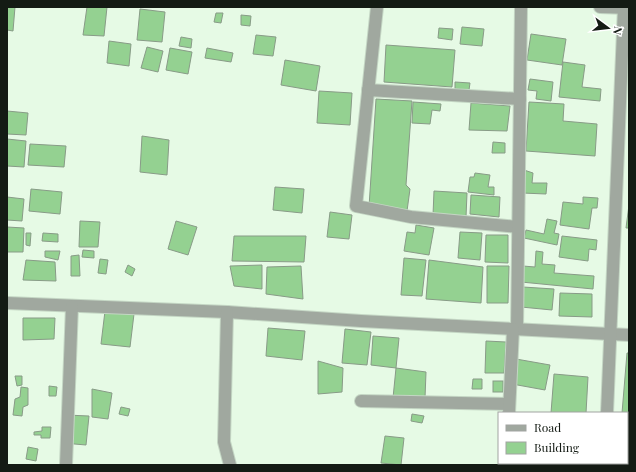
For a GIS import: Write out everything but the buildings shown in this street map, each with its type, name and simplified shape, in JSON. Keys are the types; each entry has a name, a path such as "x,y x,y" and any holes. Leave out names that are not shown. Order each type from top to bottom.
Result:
{"street":[{"path":"377,7 356,206 411,217 518,227"},
{"path":"362,401 509,409 515,329 521,7"},
{"path":"600,7 626,8 607,412"},
{"path":"368,90 520,99"},
{"path":"7,303 227,312 629,335"},
{"path":"66,465 72,306"},
{"path":"227,312 224,442 230,465"}]}
